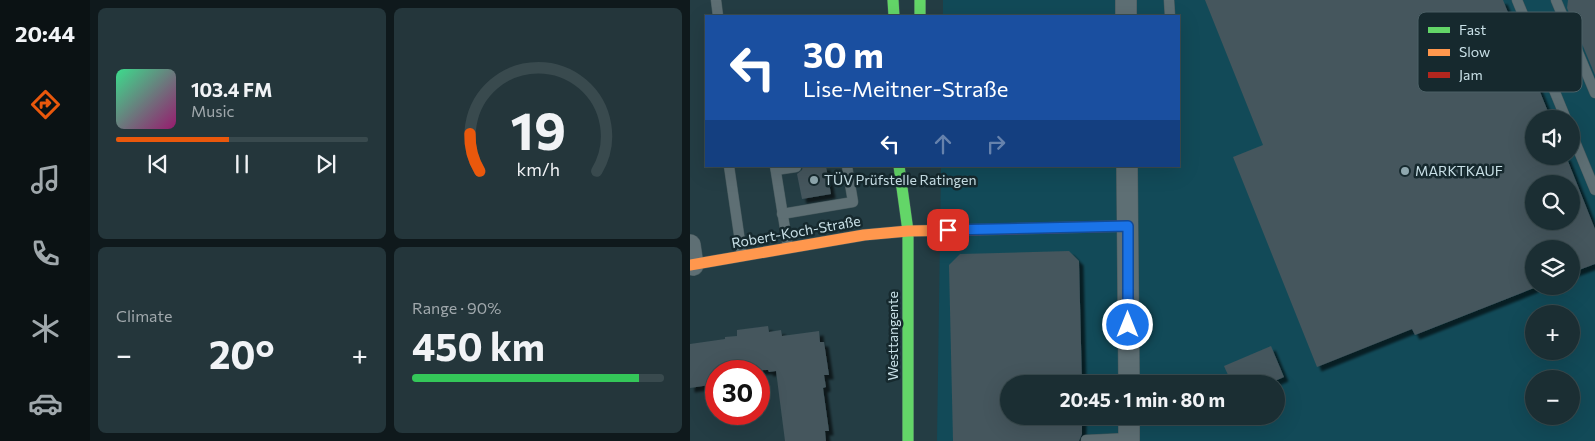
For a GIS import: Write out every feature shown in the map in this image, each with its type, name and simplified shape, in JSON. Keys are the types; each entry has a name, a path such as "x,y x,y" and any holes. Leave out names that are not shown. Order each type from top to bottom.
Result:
{"street":[{"path":"893,0 894,15"},
{"path":"920,0 920,15"},
{"path":"1126,0 1126,15"},
{"name":"Westtangente","path":"899,167 908,231 908,441"},
{"path":"1127,167 1129,375"},
{"name":"Westtangente","path":"908,231 914,194"},
{"name":"Robert-Koch-Straße","path":"691,258 742,256 864,235 908,231 1128,226"},
{"path":"1129,425 1129,439"}],"lane":[{"path":"716,0 718,15"},
{"path":"1169,0 1170,15"},
{"path":"1517,0 1522,12"},
{"path":"1556,0 1561,12"},
{"path":"1582,63 1595,94"},
{"path":"1555,92 1562,110"},
{"path":"1580,154 1595,190"},
{"path":"729,167 742,256"},
{"path":"782,214 853,202 847,167"},
{"path":"775,168 788,248"},
{"path":"1086,440 1129,439"}],"shaded area":[{"path":"943,0 1595,0 1595,441 937,441 941,167 1180,167 1180,15 943,15"}],"building":[{"name":"MARKTKAUF","path":"1205,0 1503,0 1508,12 1418,12 1418,92 1540,92 1547,110 1525,110 1525,165 1570,165 1574,175 1525,175 1525,230 1580,230 1580,191 1595,229 1595,264 1580,270 1580,240 1525,240 1525,292 1415,335 1412,329 1317,367 1233,157 1263,145"},
{"path":"1568,0 1595,0 1595,75 1582,44 1582,12 1569,12"},
{"name":"TÜV Prüfstelle Ratingen","path":"803,167 826,167 831,194 802,199 797,174"},
{"path":"1069,251 1079,261 1082,375 1000,375 1000,425 1082,425 1082,434 1079,441 953,441 949,265 960,254"},
{"path":"768,326 769,332 781,330 782,336 819,331 820,342 824,342 829,375 824,375 826,387 823,388 829,431 825,431 826,441 785,441 776,371 770,372 770,360 705,360 705,386 690,388 690,344 737,336 737,330"},
{"path":"1271,346 1283,375 1228,375 1224,366"}],"traffic: fast":[{"path":"893,0 894,15"},
{"path":"920,0 920,15"},
{"path":"899,167 908,231 908,441"}],"traffic: slow":[{"path":"690,265 864,235 908,231 965,230"}],"traffic: jam":[{"path":"965,230 1128,226"}],"place":[{"name":"MARKTKAUF","path":"1405,171"},
{"name":"TÜV Prüfstelle Ratingen","path":"814,180"}],"route":[{"path":"948,230 1128,226 1128,325"}]}
